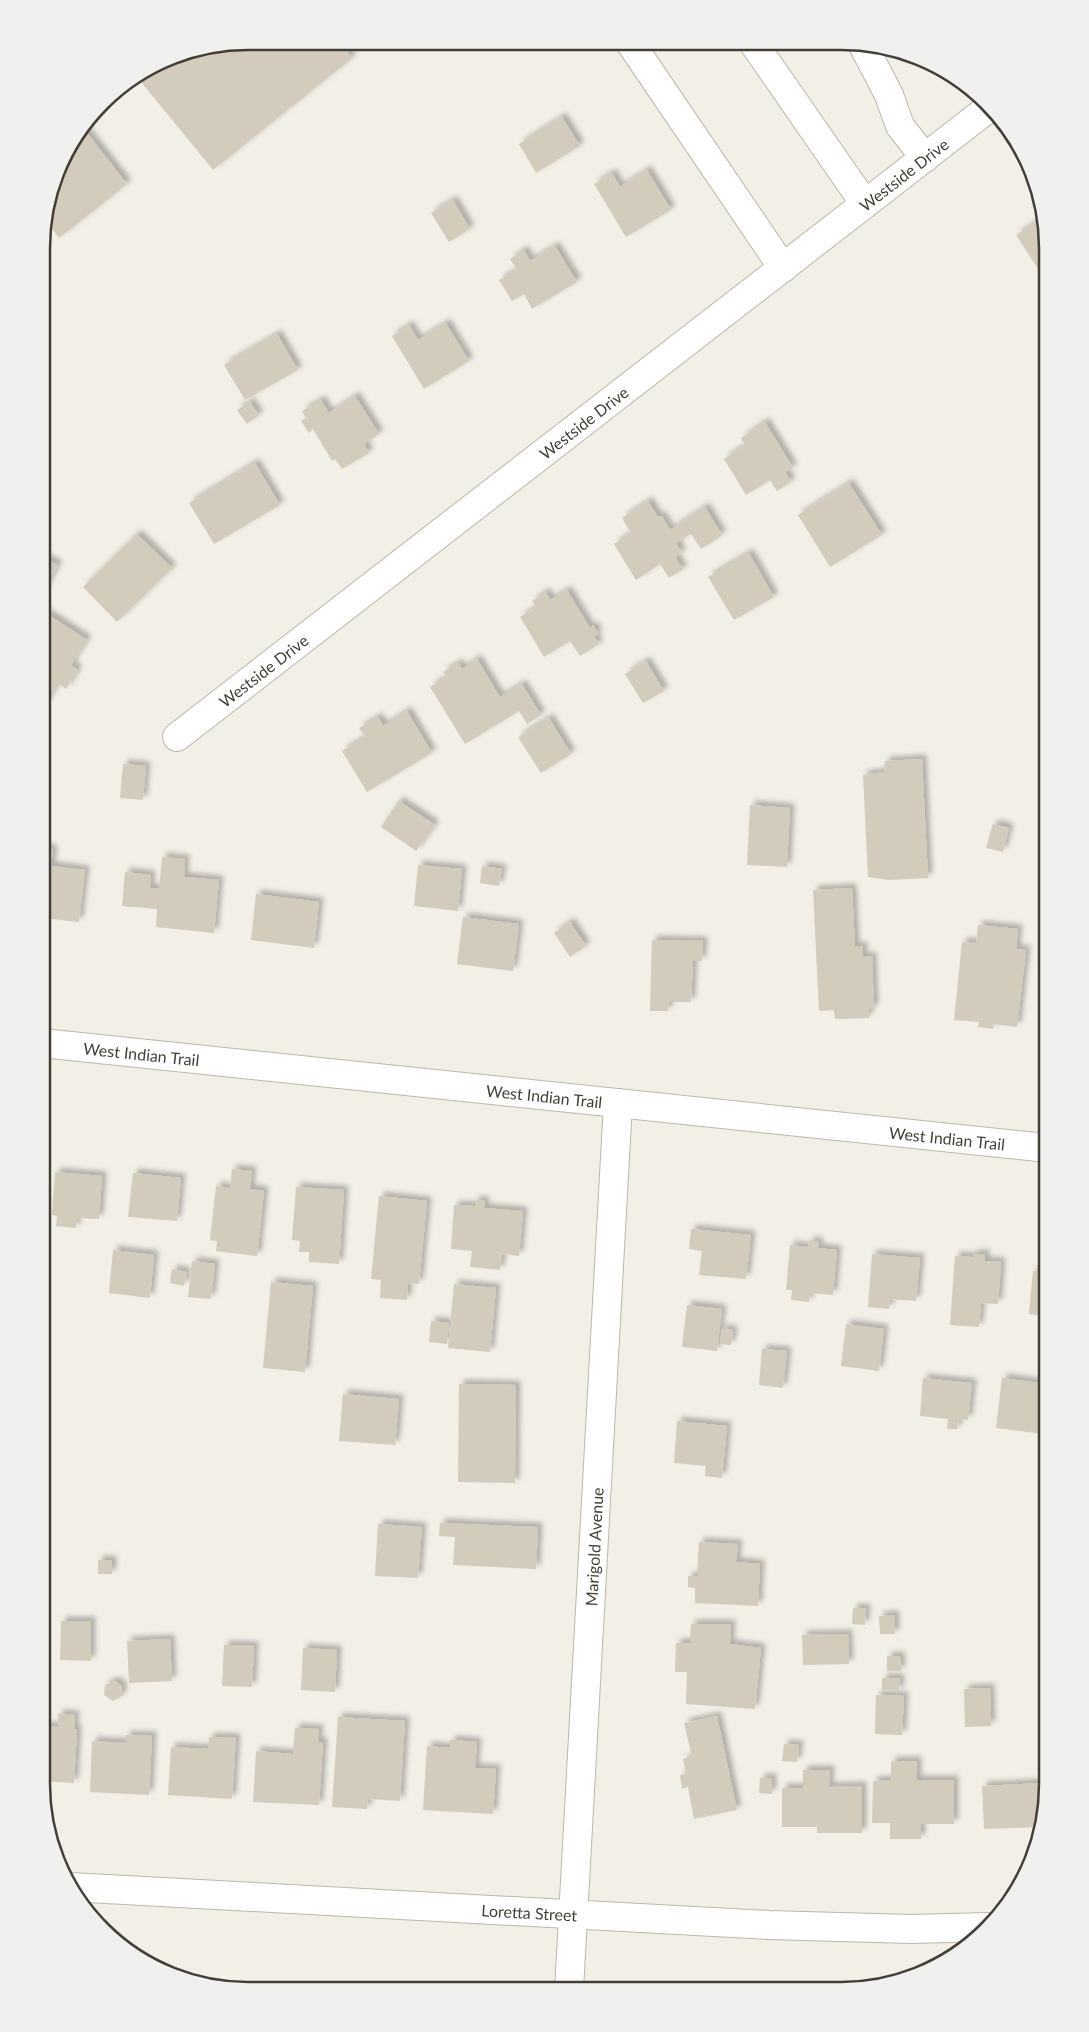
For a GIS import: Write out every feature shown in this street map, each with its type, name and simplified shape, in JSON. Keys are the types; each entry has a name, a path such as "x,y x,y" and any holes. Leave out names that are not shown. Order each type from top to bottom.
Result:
{"street":[{"path":"634,50 783,268"},
{"path":"758,50 865,204"},
{"path":"868,52 889,94 900,126 925,158"},
{"name":"Westside Drive","path":"177,737 984,111"},
{"name":"West Indian Trail","path":"50,1044 1039,1147"},
{"name":"Marigold Avenue","path":"570,1982 618,1104"},
{"name":"Loretta Street","path":"79,1887 574,1916 769,1925 902,1929 978,1927"}],"building":[{"path":"235,50 346,50 352,58 213,170 141,82 160,70 184,60 209,54"},
{"path":"562,117 580,146 536,173 519,144"},
{"path":"87,133 127,184 59,238 51,228 60,184 70,160"},
{"path":"647,170 671,210 626,237 594,184 612,173 620,187"},
{"path":"453,200 470,229 449,242 431,213"},
{"path":"1037,222 1039,270 1016,235"},
{"path":"555,246 577,282 532,309 524,294 512,301 499,280 517,270 510,259 524,250 530,261"},
{"path":"446,323 469,361 424,389 392,336 409,325 418,340"},
{"path":"277,334 298,370 245,400 224,365"},
{"path":"355,396 379,434 364,444 369,453 342,469 335,459 332,461 313,429 309,433 301,421 306,418 302,411 321,400 329,413"},
{"path":"250,402 259,415 247,424 237,410"},
{"path":"765,422 793,468 785,472 791,482 777,491 770,480 746,495 724,459 745,445 741,438"},
{"path":"255,463 280,505 214,544 189,503"},
{"path":"849,483 882,535 830,567 798,515"},
{"path":"648,501 658,517 662,516 670,530 705,507 722,535 701,549 691,534 676,543 682,553 675,557 683,569 669,578 660,564 636,580 614,544 631,533 622,518"},
{"path":"137,534 172,568 117,622 83,587"},
{"path":"749,553 774,597 734,620 708,577"},
{"path":"50,561 58,565 50,580"},
{"path":"567,590 590,628 593,625 598,634 594,636 599,644 580,656 570,641 544,657 520,617 536,608 532,601 546,592 550,600"},
{"path":"50,616 87,640 71,665 78,670 66,689 58,683 50,697"},
{"path":"477,659 500,697 522,684 541,715 527,724 519,711 465,744 430,687 446,677 443,672 458,663 462,669"},
{"path":"646,661 664,691 643,703 625,674"},
{"path":"407,711 432,753 367,792 342,751 365,737 359,728 378,717 383,726"},
{"path":"549,718 571,754 541,773 518,737"},
{"path":"922,759 928,878 888,880 868,877 863,775 884,772 885,761"},
{"path":"123,764 146,766 143,800 120,798"},
{"path":"399,801 435,825 416,851 381,827"},
{"path":"750,805 790,808 787,867 747,865"},
{"path":"993,824 1009,828 1003,852 986,848"},
{"path":"50,849 53,849 51,866 85,870 79,922 50,919"},
{"path":"162,857 185,859 184,877 219,880 214,933 156,927 157,909 122,906 125,872 151,875 150,888 159,889"},
{"path":"418,865 462,869 458,911 414,906"},
{"path":"482,866 502,869 499,886 480,883"},
{"path":"852,888 855,947 863,946 863,957 872,956 874,1009 869,1009 869,1018 835,1019 834,1010 819,1011 813,890"},
{"path":"256,894 319,902 314,948 251,940"},
{"path":"463,917 519,924 513,971 457,964"},
{"path":"570,922 586,946 570,957 554,933"},
{"path":"978,925 1018,929 1016,949 1026,950 1017,1027 993,1024 993,1029 978,1027 979,1022 954,1020 962,942 976,943"},
{"path":"652,940 703,941 702,961 693,961 691,1002 669,1002 668,1011 650,1011"},
{"path":"232,1169 252,1171 250,1189 264,1191 257,1256 216,1251 217,1241 210,1240 216,1186 230,1188"},
{"path":"55,1172 102,1176 99,1219 77,1218 76,1228 56,1226 57,1216 52,1215"},
{"path":"133,1173 181,1178 177,1221 128,1217"},
{"path":"296,1187 344,1190 339,1264 309,1262 309,1252 299,1252 300,1241 292,1240"},
{"path":"379,1196 427,1201 419,1284 408,1283 407,1300 380,1298 381,1280 371,1279"},
{"path":"475,1200 485,1201 484,1208 523,1211 519,1256 502,1254 500,1270 470,1267 472,1251 451,1249 454,1205 475,1206"},
{"path":"691,1229 751,1235 746,1279 699,1275 702,1251 689,1249"},
{"path":"809,1241 819,1242 818,1248 837,1250 833,1295 810,1293 809,1302 791,1300 792,1290 786,1290 790,1245 808,1247"},
{"path":"113,1250 154,1255 150,1298 109,1293"},
{"path":"872,1254 920,1258 916,1301 890,1299 889,1309 868,1307"},
{"path":"973,1254 985,1254 985,1261 1001,1262 998,1304 981,1303 979,1327 950,1325 955,1256 973,1257"},
{"path":"192,1261 215,1264 211,1299 188,1297"},
{"path":"172,1269 187,1272 184,1286 170,1283"},
{"path":"1033,1271 1039,1271 1039,1315 1029,1314"},
{"path":"271,1282 313,1286 305,1372 263,1368"},
{"path":"454,1284 496,1288 490,1352 448,1348"},
{"path":"687,1305 722,1309 717,1351 682,1347"},
{"path":"431,1321 449,1323 447,1344 429,1342"},
{"path":"846,1324 884,1329 879,1371 841,1366"},
{"path":"722,1329 733,1330 731,1345 720,1344"},
{"path":"762,1349 787,1351 783,1388 759,1385"},
{"path":"923,1378 972,1383 968,1420 959,1419 957,1429 947,1429 948,1419 920,1416"},
{"path":"1002,1378 1039,1383 1039,1433 996,1428"},
{"path":"459,1384 516,1385 515,1483 458,1482"},
{"path":"343,1394 399,1399 395,1445 339,1441"},
{"path":"677,1421 727,1426 722,1478 705,1476 706,1466 674,1463"},
{"path":"440,1523 538,1527 536,1569 453,1565 455,1537 439,1536"},
{"path":"378,1524 422,1527 418,1578 375,1576"},
{"path":"699,1542 738,1544 736,1562 760,1564 758,1606 695,1603 695,1588 688,1587 688,1576 697,1576"},
{"path":"98,1560 112,1560 112,1574 98,1574"},
{"path":"853,1608 866,1608 865,1625 852,1624"},
{"path":"895,1615 895,1634 880,1634 879,1616"},
{"path":"61,1621 91,1621 91,1661 60,1660"},
{"path":"691,1624 731,1624 730,1644 761,1648 755,1709 686,1704 687,1672 675,1672 676,1643 690,1643"},
{"path":"848,1634 849,1664 803,1665 802,1635"},
{"path":"170,1639 172,1681 129,1683 127,1641"},
{"path":"224,1645 254,1646 252,1687 222,1686"},
{"path":"303,1648 337,1650 335,1692 301,1690"},
{"path":"887,1656 900,1656 901,1671 887,1671"},
{"path":"882,1678 900,1678 899,1691 882,1690"},
{"path":"115,1681 122,1686 122,1696 113,1701 104,1695 105,1685"},
{"path":"990,1688 991,1726 965,1727 964,1689"},
{"path":"876,1695 904,1696 902,1735 875,1734"},
{"path":"58,1714 75,1715 74,1729 77,1729 74,1783 50,1782 50,1727 58,1727"},
{"path":"717,1716 737,1810 694,1819 688,1787 682,1789 680,1775 686,1774 683,1759 692,1757 684,1723"},
{"path":"338,1717 405,1721 400,1801 368,1799 367,1809 332,1807"},
{"path":"295,1728 319,1729 318,1742 323,1742 319,1805 253,1802 256,1751 293,1754"},
{"path":"126,1735 152,1736 149,1795 90,1792 92,1741 126,1743"},
{"path":"209,1737 236,1738 232,1799 168,1795 171,1747 208,1749"},
{"path":"450,1740 477,1742 475,1768 496,1769 493,1814 423,1810 427,1746 450,1748"},
{"path":"784,1744 799,1745 797,1762 782,1761"},
{"path":"891,1761 917,1761 917,1780 954,1780 954,1824 921,1824 921,1839 890,1839 890,1823 872,1823 873,1781 891,1780"},
{"path":"803,1770 830,1770 829,1787 862,1786 862,1833 817,1833 817,1827 782,1827 782,1788 803,1788"},
{"path":"760,1778 772,1778 772,1794 759,1793"},
{"path":"1039,1783 1039,1797 1034,1827 984,1829 982,1786"}]}
